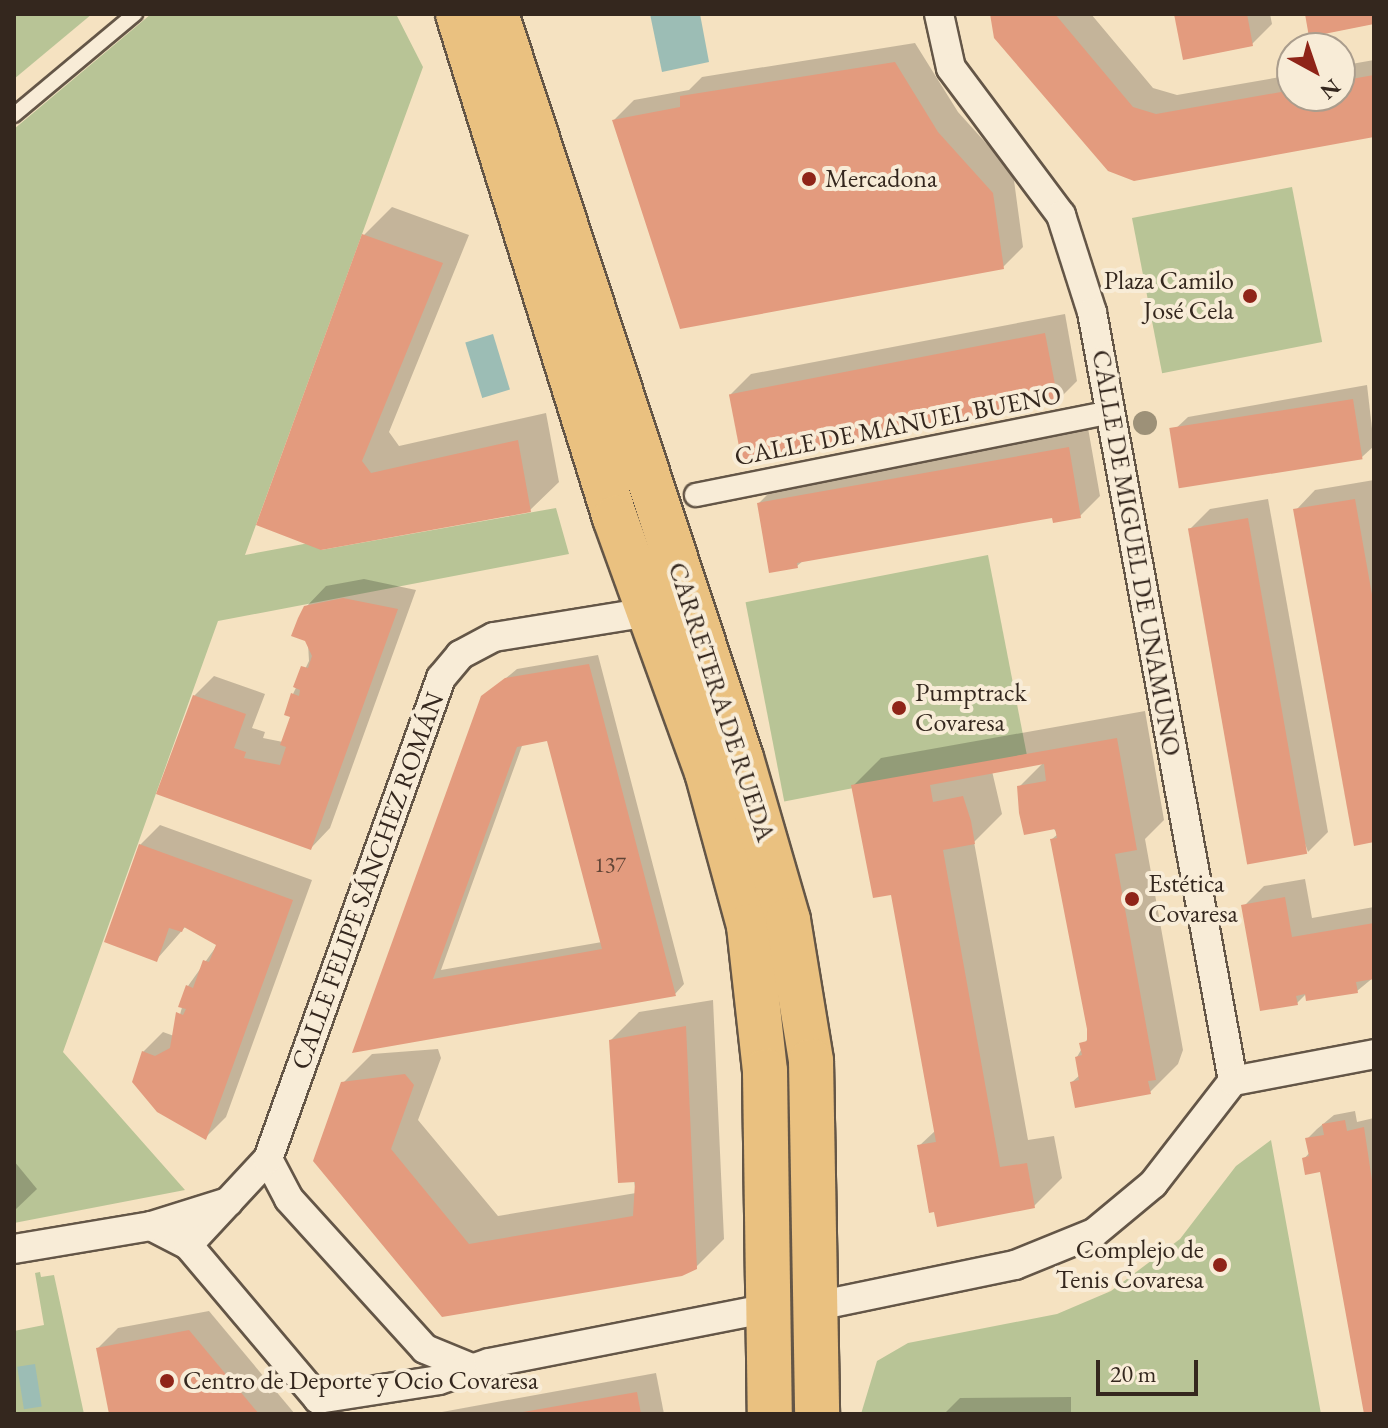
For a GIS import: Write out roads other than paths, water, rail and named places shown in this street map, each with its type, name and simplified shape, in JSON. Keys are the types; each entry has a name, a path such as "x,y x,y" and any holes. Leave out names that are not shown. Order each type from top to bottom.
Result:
{"main road":[{"name":"CARRETERA DE RUEDA","path":"458,14 648,612 707,772 749,926 765,1071 770,1414"},
{"name":"CARRETERA DE RUEDA","path":"496,14 741,758 788,920 811,1061 817,1414"}],"street":[{"name":"CALLE DE MIGUEL DE UNAMUNO","path":"939,14 951,68 1061,215 1092,312 1233,1081"},
{"name":"CALLE DE MANUEL BUENO","path":"696,495 1110,412"},
{"name":"CALLE FELIPE SÁNCHEZ ROMÁN","path":"188,1245 268,1159 441,678 460,655 494,637 648,612"},
{"path":"817,1306 1015,1265 1094,1233 1153,1184 1233,1081 1374,1054"},
{"path":"268,1159 289,1199 425,1349 471,1368"},
{"path":"14,1249 151,1226 233,1200"},
{"path":"151,1226 188,1245 318,1399 439,1380 471,1368 770,1308"}],"lane":[{"path":"14,115 135,14"}],"water":[{"path":"650,14 700,14 709,62 662,72"},
{"path":"493,334 510,389 482,398 465,342"},
{"path":"35,1364 42,1406 24,1409 17,1367"}],"place":[{"name":"Mercadona","path":"809,179"},
{"name":"Plaza Camilo José Cela","path":"1250,296"},
{"name":"Pumptrack Covaresa","path":"899,708"},
{"name":"Estética Covaresa","path":"1132,899"},
{"name":"Complejo de Tenis Covaresa","path":"1220,1265"},
{"name":"Centro de Deporte y Ocio Covaresa","path":"167,1381"}]}
